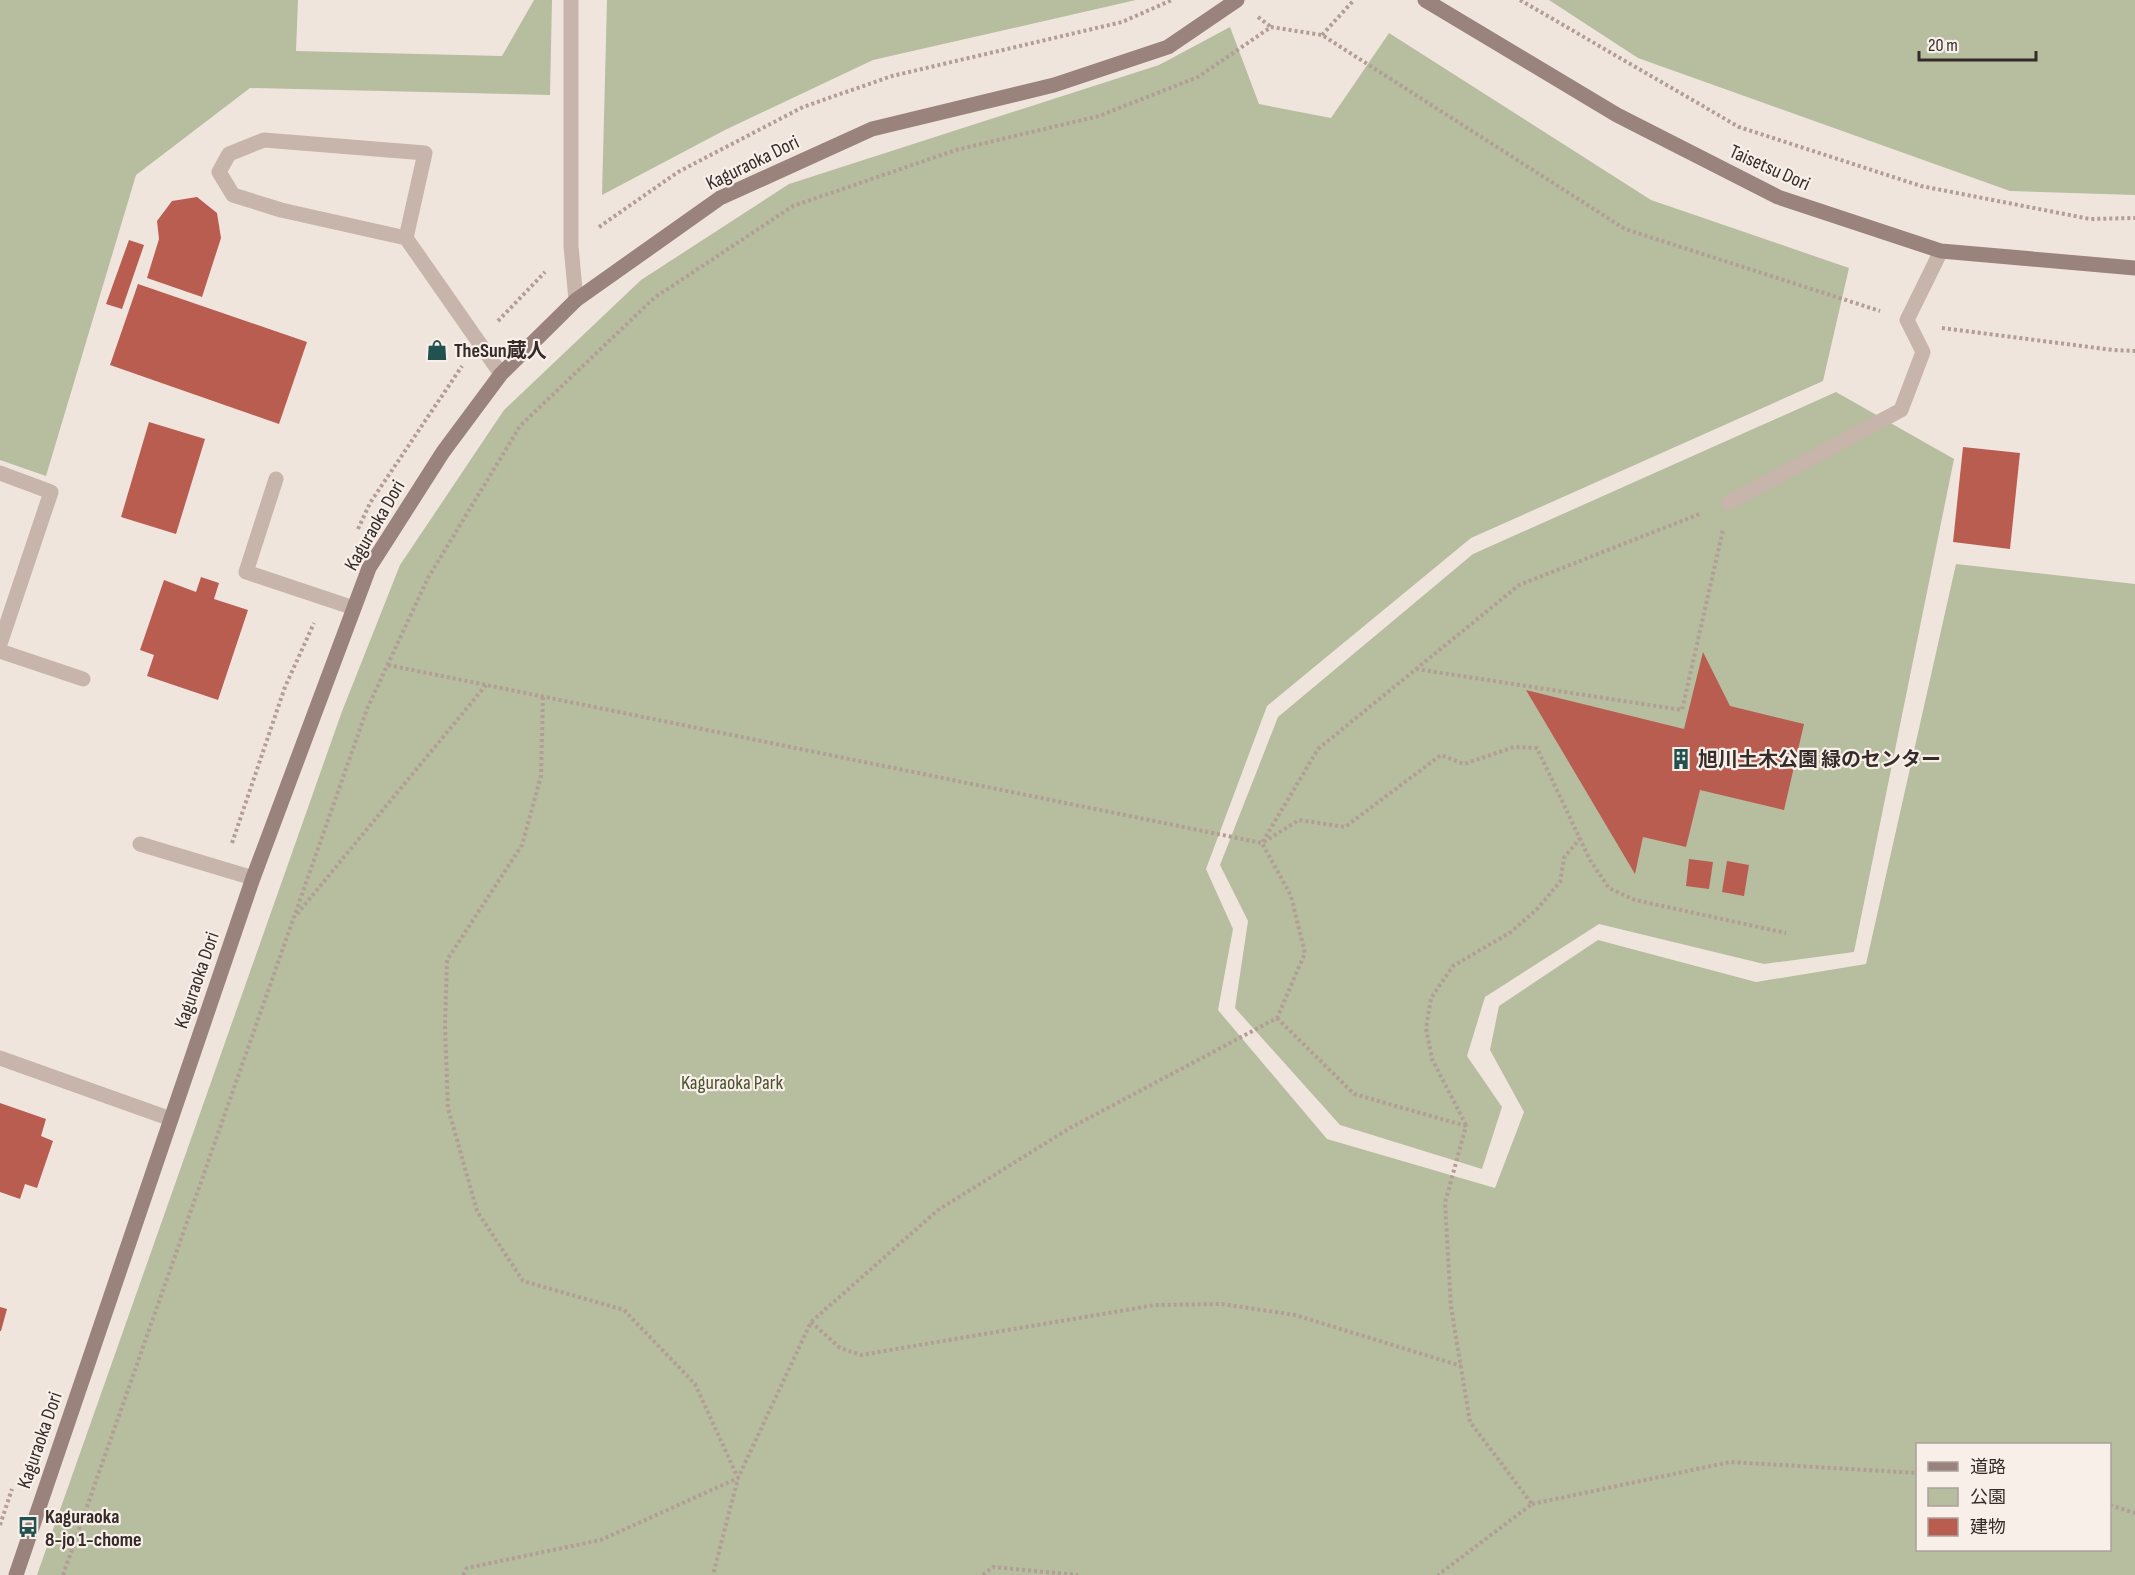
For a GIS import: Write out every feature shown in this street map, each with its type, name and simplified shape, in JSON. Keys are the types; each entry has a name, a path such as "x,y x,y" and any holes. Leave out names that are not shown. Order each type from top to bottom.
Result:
{"street":[{"path":"571,0 571,246 576,300"},
{"name":"Kaguraoka Dori","path":"16,1575 253,878 369,568 442,452 501,374 576,300 720,198 872,129 1054,85 1168,47 1237,0"},
{"name":"Taisetsu Dori","path":"1425,0 1617,115 1778,197 1941,251 2135,268"},
{"path":"406,238 425,153 264,140 229,154 219,172 233,195 281,210 406,238 501,374"},
{"path":"1728,503 1901,410 1923,352 1906,320 1941,251"},
{"path":"0,473 51,492 0,644"},
{"path":"276,479 246,572 354,608"},
{"path":"0,651 83,679"},
{"path":"140,844 253,878"},
{"path":"0,1058 171,1119"}],"path":[{"path":"355,535 370,503 477,342 571,246 678,172 803,107 892,76 1122,22 1172,0"},
{"path":"1322,35 1354,0"},
{"path":"1520,0 1739,127 1921,186 2090,219 2135,218"},
{"path":"63,1575 367,709 428,578 520,426 664,292 793,206 956,150 1099,116 1197,77 1271,27 1322,35 1625,229 1906,320 1954,331 2135,351"},
{"path":"1262,843 1318,748 1519,585 1728,503"},
{"path":"1416,669 1682,710 1699,646 1728,503"},
{"path":"224,870 285,687 326,598"},
{"path":"388,665 1262,843 1299,820 1345,827 1441,755 1464,764 1514,747 1537,748 1590,860 1609,888 1635,900 1786,933"},
{"path":"294,917 486,685"},
{"path":"543,697 542,776 522,845 447,960 445,1026 448,1108 477,1211 523,1281 624,1310 695,1384 738,1478"},
{"path":"1532,1504 1470,1422 1451,1307 1445,1203 1466,1126 1432,1059 1426,1028 1431,998 1453,966 1511,932 1537,909 1560,882 1564,858 1580,838"},
{"path":"714,1575 738,1478 812,1323 938,1210 1071,1128 1277,1018 1305,952 1291,896 1262,843"},
{"path":"1277,1018 1354,1094 1466,1126"},
{"path":"812,1323 840,1348 861,1355 1155,1305 1222,1304 1295,1315 1461,1366"},
{"path":"1438,1575 1532,1504 1730,1462 1916,1473"},
{"path":"464,1575 467,1568 600,1540 738,1478"},
{"path":"0,1526 16,1480"},
{"path":"2111,1506 2135,1514"},
{"path":"983,1575 993,1567 1078,1575"}],"green space":[{"path":"0,0 298,0 296,51 502,56 534,0 552,0 550,95 250,88 136,175 46,476 0,460"},
{"path":"607,0 1136,0 873,60 725,130 602,195"},
{"path":"1549,0 2135,0 2135,195 2010,191 1638,58"},
{"name":"Kaguraoka Park","path":"1230,27 1259,104 1331,118 1389,33 1651,200 1849,268 1823,381 1471,538 1267,706 1206,869 1233,929 1218,1010 1327,1139 1495,1188 1524,1112 1490,1050 1499,1006 1598,940 1756,982 1866,964 1956,564 2135,584 2135,1575 37,1575 341,714 400,565 504,410 641,280 789,184 1159,65"},
{"path":"1836,392 1954,459 1854,952 1764,964 1599,924 1485,997 1467,1056 1502,1107 1482,1169 1340,1125 1235,1008 1248,921 1220,865 1278,717 1473,554"}],"building":[{"path":"197,197 217,213 221,238 202,297 147,278 159,239 157,221 172,201"},
{"path":"129,240 144,245 122,309 106,304"},
{"path":"138,284 307,342 279,424 110,365"},
{"path":"149,422 205,439 176,534 121,517"},
{"path":"1963,447 2020,453 2010,549 1953,542"},
{"path":"201,577 219,583 214,599 248,610 218,700 147,676 154,655 140,650 164,580 196,592"},
{"name":"旭川土木公園 緑のセンター","path":"1703,652 1730,706 1804,724 1784,810 1700,790 1686,847 1643,837 1635,874 1526,690 1684,729"},
{"path":"1689,859 1713,862 1709,889 1686,886"},
{"path":"1727,861 1749,865 1744,896 1722,892"},
{"path":"0,1103 46,1119 41,1136 53,1141 37,1188 25,1184 20,1199 0,1192"},
{"path":"0,1307 7,1309 1,1331 0,1331"}],"place":[{"name":"TheSun蔵人","path":"437,350"},
{"name":"旭川土木公園 緑のセンター","path":"1681,759"},
{"name":"Kaguraoka 8-jo 1-chome","path":"28,1527"}]}
